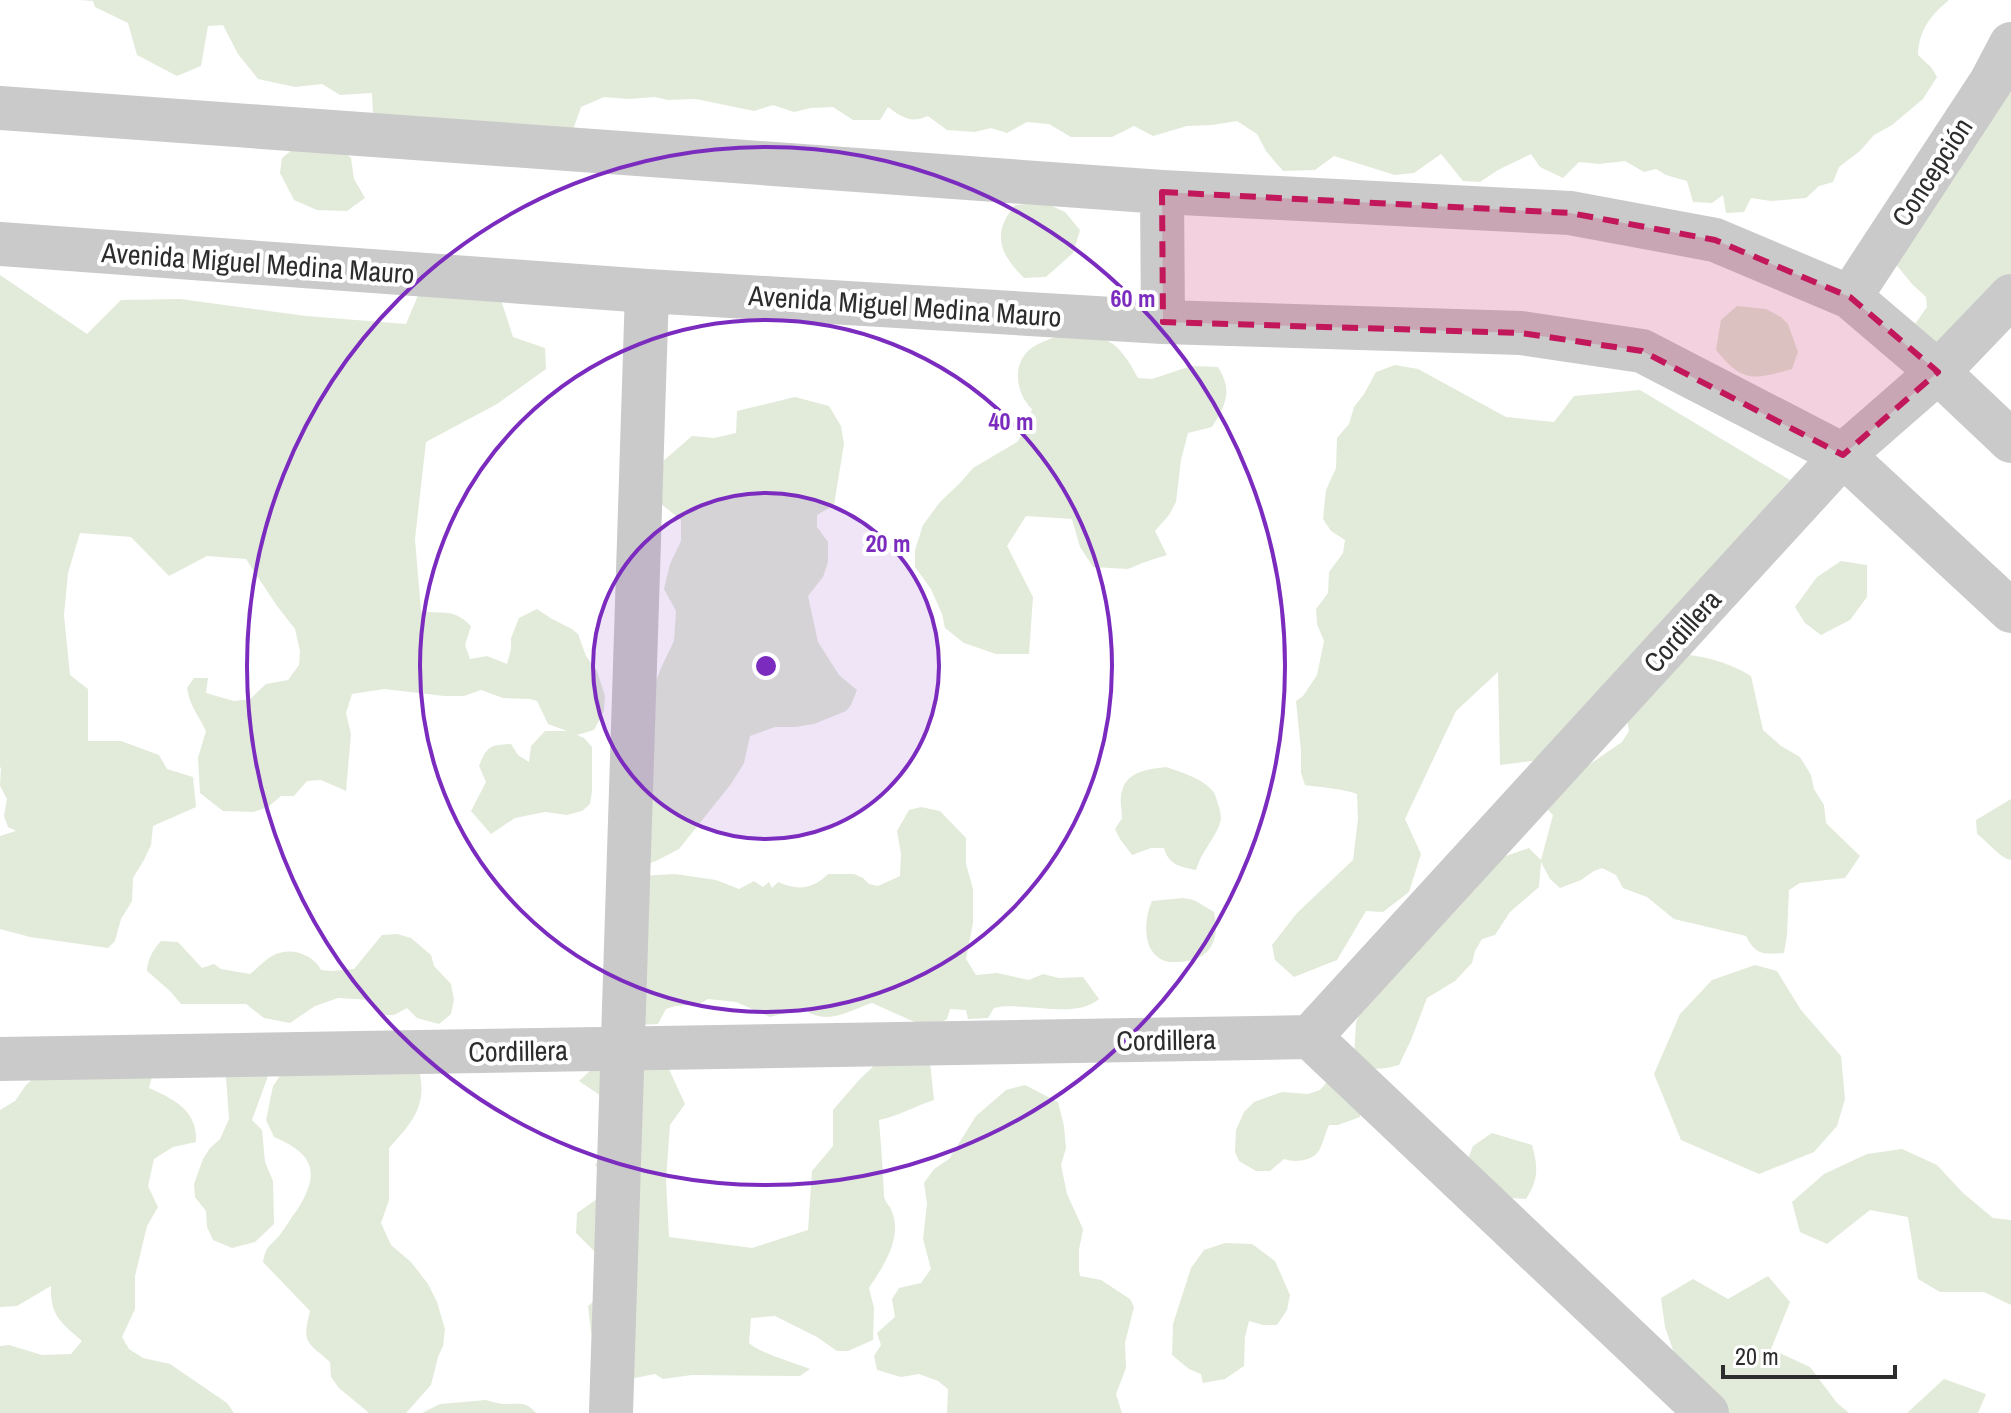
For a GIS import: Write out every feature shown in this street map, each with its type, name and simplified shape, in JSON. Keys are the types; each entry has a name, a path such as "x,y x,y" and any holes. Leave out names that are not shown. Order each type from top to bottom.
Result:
{"street":[{"name":"Concepción","path":"1850,297 1991,82 2011,44"},
{"path":"0,108 1162,192 1570,213 1715,240 1850,297 1938,372 2011,441"},
{"path":"1162,192 1163,322"},
{"name":"Avenida Miguel Medina Mauro","path":"0,244 647,291 1163,322 1521,333 1642,351 1843,455 2011,611"},
{"path":"611,1413 647,291"},
{"name":"Cordillera","path":"0,1059 1310,1037 1843,455 1938,372 2011,296"},
{"path":"1310,1037 1707,1413"}],"highlighted area":[{"path":"1162,192 1570,213 1715,240 1850,297 1938,372 1843,455 1642,351 1521,333 1163,322"}],"green space":[{"path":"79,0 1949,0 1931,18 1921,38 1918,55 1937,77 1923,99 1892,125 1874,135 1839,167 1833,182 1819,186 1806,198 1771,201 1751,198 1744,212 1726,213 1723,195 1712,203 1693,202 1687,181 1656,169 1644,172 1625,161 1599,164 1579,162 1563,178 1540,167 1531,154 1480,182 1463,181 1441,154 1414,173 1395,175 1334,156 1315,170 1283,171 1266,151 1257,134 1237,121 1187,126 1153,136 1134,126 1112,137 1071,137 1049,124 1027,122 1007,133 991,128 975,132 947,130 928,116 911,119 888,107 880,120 853,120 833,107 794,112 773,105 754,111 696,99 604,97 581,107 574,127 576,150 373,114 372,93 340,95 322,84 295,87 258,79 238,54 223,25 208,26 201,66 177,76 137,55 128,23 95,7 93,1"},
{"path":"2009,93 2011,276 1935,361 1915,324 1927,307 1926,297 1893,261"},
{"path":"304,140 338,145 351,158 354,179 365,198 347,211 317,210 294,200 280,173 282,158"},
{"path":"1043,202 1065,212 1080,230 1073,253 1046,277 1024,278 1004,252 1003,225 1015,205"},
{"path":"427,274 501,300 513,337 545,348 546,369 497,404 426,442 415,539 421,611 453,614 471,626 465,645 470,659 487,656 507,664 511,638 519,618 537,609 578,634 586,656 597,671 605,696 604,711 594,730 577,735 592,747 590,804 582,811 567,815 545,812 515,818 491,834 471,811 486,782 479,766 484,754 494,746 511,744 518,755 529,762 531,746 545,731 567,731 548,724 537,701 530,699 503,698 481,690 464,696 444,696 384,689 352,694 346,713 351,734 346,791 321,780 307,781 294,796 281,796 268,807 253,812 223,811 200,793 198,758 206,731 187,688 194,678 208,678 206,693 234,701 250,699 266,684 288,680 299,665 300,651 295,629 246,559 207,556 169,576 131,537 80,533 68,573 64,615 70,675 88,689 88,741 121,741 159,755 167,769 193,777 196,807 153,826 151,845 133,878 132,901 121,919 115,941 108,948 30,937 0,929 0,836 16,831 8,827 4,816 7,799 0,786 0,275 87,334 121,300 180,299 306,316 406,324"},
{"path":"1737,306 1766,309 1788,324 1798,352 1792,369 1758,377 1742,373 1725,361 1716,350 1721,320"},
{"path":"1065,333 1110,342 1124,355 1138,378 1152,379 1191,366 1218,367 1225,383 1226,397 1212,427 1188,433 1176,502 1155,531 1167,555 1128,569 1093,567 1080,547 1072,519 1026,516 1007,546 1033,597 1029,654 996,654 964,643 945,628 931,589 915,567 915,550 923,525 940,502 973,468 1017,442 1026,429 1032,409 1020,388 1020,364 1033,347"},
{"path":"1395,365 1418,369 1506,417 1554,422 1574,396 1640,390 1790,480 1540,760 1500,765 1498,672 1456,711 1405,819 1421,854 1409,892 1383,912 1366,911 1337,960 1294,977 1275,960 1272,945 1297,913 1353,860 1358,819 1357,794 1305,785 1301,773 1296,701 1317,675 1324,641 1317,624 1316,609 1328,593 1329,572 1343,553 1345,540 1331,531 1323,519 1326,490 1336,468 1337,438 1349,424 1354,407 1376,372"},
{"path":"795,397 829,406 841,426 844,444 834,505 817,515 817,527 828,542 828,562 823,577 808,596 818,642 839,675 857,690 846,711 814,724 775,727 750,736 744,763 731,784 679,849 637,867 646,707 674,641 676,611 664,589 670,564 681,541 681,520 660,503 662,462 692,436 714,438 736,433 737,411"},
{"path":"1841,561 1867,565 1867,597 1850,620 1821,635 1805,623 1795,607 1817,577"},
{"path":"1673,654 1714,660 1751,676 1763,730 1800,757 1824,805 1826,823 1860,856 1845,878 1800,883 1789,890 1784,953 1766,953 1753,947 1746,936 1674,919 1647,897 1623,888 1616,875 1602,868 1560,888 1550,879 1541,862 1539,887 1510,912 1495,935 1482,939 1472,963 1455,981 1427,998 1399,1065 1375,1069 1360,1063 1354,1058 1356,1022 1363,1008 1457,896 1475,890 1494,860 1529,848 1541,860 1553,815 1548,810 1568,779 1622,742 1629,731 1626,714"},
{"path":"1166,767 1207,786 1219,807 1220,823 1196,870 1176,864 1168,858 1164,848 1151,848 1132,855 1115,829 1122,818 1121,794 1129,779 1140,772"},
{"path":"2011,799 2011,860 1977,834 1976,820"},
{"path":"921,807 940,811 966,838 966,864 973,889 973,923 966,959 976,975 997,973 1029,980 1043,974 1059,978 1083,977 1099,999 1077,1008 994,1008 988,1018 968,1019 966,1010 950,1009 947,1019 929,1031 872,1003 837,1016 811,1014 802,1008 770,1017 736,1002 708,999 700,1004 666,1009 658,1024 637,1025 642,876 675,874 716,880 739,889 754,881 763,887 769,882 772,888 778,882 805,887 817,883 828,874 854,874 878,886 900,876 901,854 897,831 909,810"},
{"path":"1194,900 1214,912 1214,941 1205,954 1197,958 1166,961 1157,957 1148,943 1146,926 1149,908 1152,901"},
{"path":"397,934 411,938 431,955 434,966 451,984 454,1000 451,1014 439,1024 417,1018 407,1008 394,1015 380,1015 371,1000 338,998 315,1006 290,1023 264,1018 246,1004 181,1004 147,971 151,954 161,941 178,942 202,968 214,964 221,969 250,974 272,956 289,951 308,956 321,970 354,969 382,935"},
{"path":"1755,965 1777,971 1801,1010 1841,1056 1845,1099 1837,1126 1814,1152 1759,1174 1681,1140 1654,1074 1680,1014 1712,980"},
{"path":"416,1060 421,1098 407,1128 389,1148 389,1200 381,1223 391,1245 411,1262 428,1284 445,1329 443,1346 431,1385 406,1413 369,1413 339,1388 331,1377 330,1362 306,1336 310,1311 263,1262 267,1250 305,1197 311,1175 305,1158 298,1150 274,1137 266,1120 273,1086 286,1067"},
{"path":"880,1060 930,1062 934,1100 879,1120 884,1196 892,1212 895,1232 890,1252 869,1288 874,1308 873,1340 848,1351 837,1351 775,1316 751,1318 749,1343 810,1369 800,1376 692,1375 663,1379 655,1374 630,1379 601,1351 591,1332 588,1306 601,1295 595,1252 576,1233 577,1213 618,1184 595,1165 603,1155 619,1108 579,1081 594,1067 667,1065 685,1104 670,1125 666,1180 669,1237 752,1248 808,1230 812,1171 833,1146 833,1110"},
{"path":"155,1065 149,1088 175,1102 189,1114 196,1131 196,1142 173,1147 154,1159 148,1186 158,1207 147,1226 135,1276 135,1309 122,1337 129,1349 143,1358 170,1364 227,1403 234,1413 0,1413 0,1346 9,1345 42,1355 71,1354 82,1341 55,1312 51,1286 17,1306 0,1307 0,1110 15,1101 38,1074"},
{"path":"268,1076 252,1120 262,1130 265,1162 273,1181 274,1224 255,1242 232,1248 213,1240 207,1227 206,1211 195,1197 194,1184 203,1159 220,1139 229,1119 226,1077"},
{"path":"1327,1082 1361,1104 1360,1117 1329,1125 1318,1152 1307,1159 1284,1159 1270,1171 1256,1171 1239,1161 1235,1152 1236,1130 1244,1112 1254,1102 1282,1092 1308,1094 1320,1090"},
{"path":"1025,1085 1058,1102 1066,1148 1061,1165 1067,1194 1083,1229 1079,1250 1080,1276 1101,1280 1130,1299 1134,1307 1125,1343 1126,1368 1116,1394 1122,1413 947,1413 948,1389 938,1381 919,1374 901,1377 877,1370 874,1356 881,1345 877,1333 895,1317 892,1299 899,1288 921,1283 931,1269 923,1239 927,1204 924,1183 934,1169 949,1159 976,1116 1006,1090"},
{"path":"1492,1133 1532,1145 1536,1173 1526,1199 1509,1198 1467,1161 1473,1146"},
{"path":"1902,1149 1937,1165 1963,1193 1993,1218 2011,1220 2011,1305 1984,1292 1940,1292 1918,1279 1908,1217 1870,1210 1827,1244 1800,1232 1792,1202 1824,1174 1867,1154"},
{"path":"1225,1243 1252,1244 1275,1261 1290,1295 1287,1310 1277,1325 1249,1321 1244,1366 1225,1379 1203,1383 1201,1374 1172,1355 1173,1324 1191,1268 1204,1250"},
{"path":"1768,1276 1790,1302 1771,1349 1810,1367 1837,1403 1849,1413 1717,1413 1675,1356 1665,1327 1661,1298 1693,1279 1728,1299"},
{"path":"1944,1379 1986,1394 1978,1413 1907,1413"},
{"path":"486,1400 522,1404 536,1413 422,1413 440,1404"}]}
